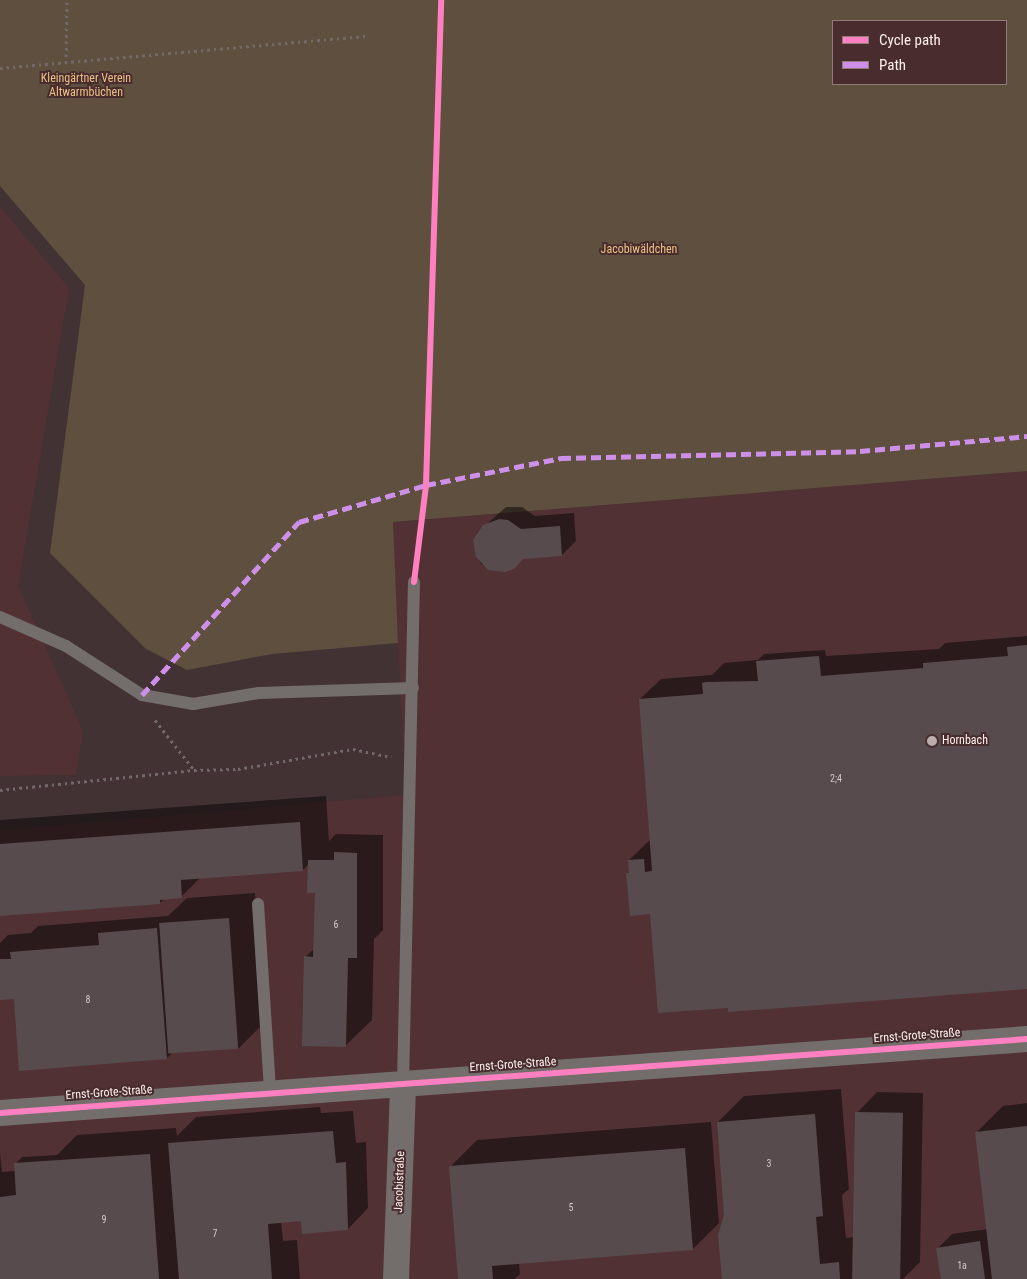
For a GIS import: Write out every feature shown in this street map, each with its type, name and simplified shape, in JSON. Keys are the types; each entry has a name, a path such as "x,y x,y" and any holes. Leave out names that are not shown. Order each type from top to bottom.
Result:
{"street":[{"name":"Ernst-Grote-Straße","path":"0,1113 270,1092 403,1085 1027,1039"},
{"name":"Jacobistraße","path":"396,1279 403,1085"}],"lane":[{"path":"403,1085 414,582"},
{"path":"0,617 66,646 142,695 193,704 259,693 412,688"},
{"path":"258,904 270,1092"}],"path":[{"path":"66,63 67,0"},
{"path":"0,68 368,36"},
{"path":"142,695 153,718 194,770"},
{"path":"0,790 194,770 238,769 353,749 411,762"}],"shaded area":[{"path":"0,207 69,288 18,586 83,731 76,775 0,776"},
{"path":"1027,471 1027,1279 0,1279 0,830 406,795 392,522"}],"green space":[{"path":"0,0 1027,0 1027,471 393,522 398,643 272,654 187,670 146,649 50,553 85,285 0,186"}],"building":[{"path":"499,519 508,520 521,529 560,526 562,556 523,559 514,569 505,572 488,570 476,557 473,540 483,525"},
{"path":"1027,645 1027,989 728,1012 728,1008 658,1013 650,914 630,916 626,873 629,873 628,860 644,859 645,872 652,871 639,699 703,694 702,683 706,682 758,681 756,661 819,656 821,676 923,668 923,663 1008,656 1007,647"},
{"path":"300,822 303,871 181,880 182,898 160,900 160,904 0,916 0,844"},
{"path":"334,852 357,853 357,958 348,958 346,1047 302,1046 304,956 313,957 315,893 307,893 308,860 334,860"},
{"path":"229,918 238,1049 168,1054 159,923"},
{"path":"157,928 167,1059 19,1071 14,999 0,1000 0,959 11,959 10,952 99,945 98,933"},
{"path":"855,1112 903,1113 900,1279 852,1279"},
{"path":"815,1114 823,1216 816,1217 820,1264 839,1262 840,1279 722,1279 718,1235 724,1215 717,1122"},
{"path":"1027,1126 1027,1279 992,1279 975,1132"},
{"path":"333,1131 336,1163 346,1162 348,1230 302,1234 301,1221 268,1224 272,1279 179,1279 168,1143"},
{"path":"685,1148 693,1250 492,1266 493,1279 458,1279 449,1166"},
{"path":"150,1154 159,1279 0,1279 0,1197 16,1195 14,1163"},
{"path":"980,1241 985,1279 941,1279 936,1248"}],"marked path":[{"path":"142,695 299,522 426,485 561,458 860,451 1027,436"}],"cycle path":[{"path":"414,582 426,485 441,0"},
{"path":"0,1113 1027,1039"}],"place":[{"name":"Hornbach","path":"932,741"}],"park label":[{"name":"Kleingärtner Verein Altwarmbüchen","path":"86,86"},
{"name":"Jacobiwäldchen","path":"639,250"}]}
